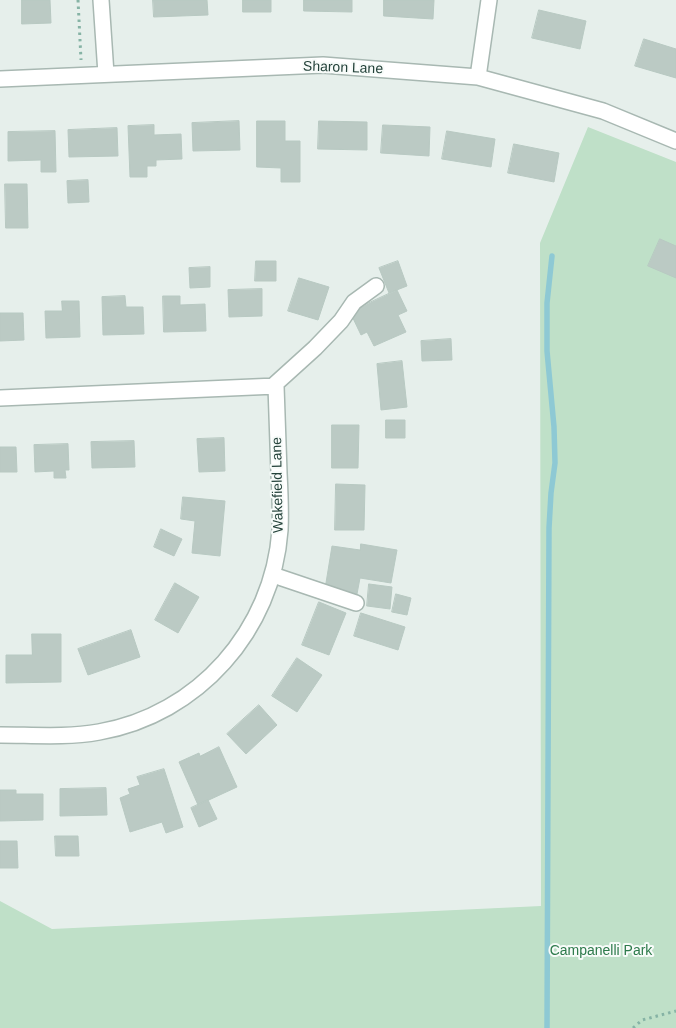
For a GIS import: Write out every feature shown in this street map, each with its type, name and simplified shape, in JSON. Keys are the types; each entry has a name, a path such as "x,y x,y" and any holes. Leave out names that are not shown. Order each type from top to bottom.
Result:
{"street":[{"path":"101,0 106,74"},
{"path":"478,77 489,0"},
{"name":"Sharon Lane","path":"0,79 323,65 478,77 603,111 676,141"},
{"path":"0,398 274,386 341,321 354,302 376,286"},
{"name":"Wakefield Lane","path":"0,735 99,732 152,716 193,692 233,653 251,627 273,575 280,530 276,386 274,386"},
{"path":"273,575 356,603"}],"path":[{"path":"78,0 81,76"},
{"path":"633,1028 642,1020 676,1011"}],"green space":[{"name":"Campanelli Park","path":"588,127 676,162 676,1028 0,1028 0,901 52,929 541,906 540,243"}],"building":[{"path":"22,0 50,0 51,23 22,24"},
{"path":"153,0 207,0 208,15 154,17"},
{"path":"243,0 271,0 271,12 243,12"},
{"path":"304,0 352,0 352,12 304,11"},
{"path":"384,0 434,0 433,19 384,16"},
{"path":"539,10 586,21 580,49 532,38"},
{"path":"644,39 676,49 676,78 635,66"},
{"path":"239,121 240,150 193,151 192,123"},
{"path":"257,121 285,121 285,141 300,141 300,182 281,182 281,168 257,167"},
{"path":"319,121 367,122 367,150 318,149"},
{"path":"154,125 154,135 181,134 182,159 156,160 156,166 147,166 147,177 130,177 128,126"},
{"path":"383,125 430,127 429,156 381,153"},
{"path":"117,128 118,156 69,157 68,130"},
{"path":"55,131 56,172 41,172 41,160 8,161 8,132"},
{"path":"447,131 495,139 491,167 442,159"},
{"path":"514,144 559,153 554,182 508,173"},
{"path":"88,180 89,202 68,203 67,181"},
{"path":"5,184 27,184 28,228 6,228"},
{"path":"660,239 676,246 676,278 648,266"},
{"path":"256,261 276,261 276,281 255,281"},
{"path":"398,261 407,286 389,293 379,268"},
{"path":"210,267 210,287 190,288 189,268"},
{"path":"299,278 329,287 318,320 288,311"},
{"path":"262,289 262,316 229,317 228,290"},
{"path":"397,290 407,311 398,315 406,332 374,346 367,332 361,335 350,312"},
{"path":"125,296 126,307 143,307 144,334 103,335 102,297"},
{"path":"163,296 180,296 180,305 205,304 206,331 164,332"},
{"path":"62,301 79,301 80,337 46,338 45,311 62,311"},
{"path":"0,313 23,313 24,340 0,341"},
{"path":"451,339 452,360 422,361 421,341"},
{"path":"402,361 407,407 381,410 377,364"},
{"path":"386,420 405,420 405,438 386,438"},
{"path":"332,425 359,425 358,468 332,468"},
{"path":"224,438 225,471 199,472 197,439"},
{"path":"134,441 135,467 92,468 91,442"},
{"path":"68,444 69,470 65,470 66,478 54,478 54,471 35,472 34,445"},
{"path":"0,447 16,447 17,472 0,472"},
{"path":"336,484 365,485 364,530 335,530"},
{"path":"183,497 225,501 220,556 192,553 195,521 181,519"},
{"path":"161,529 182,539 174,556 154,547"},
{"path":"361,544 397,550 391,583 360,578 357,594 325,589 332,546 360,550"},
{"path":"175,583 199,597 178,633 155,620"},
{"path":"369,584 392,587 390,609 367,606"},
{"path":"396,594 411,598 407,615 392,612"},
{"path":"319,602 346,613 329,655 302,645"},
{"path":"361,613 405,627 398,650 354,636"},
{"path":"131,630 140,657 88,675 78,649"},
{"path":"32,634 61,634 61,682 6,683 6,655 32,655"},
{"path":"297,658 322,675 297,712 272,696"},
{"path":"259,705 277,725 246,754 227,734"},
{"path":"219,747 237,787 198,805 179,762 199,753 200,756"},
{"path":"164,769 183,827 166,833 162,822 130,832 120,798 130,794 128,789 140,785 137,777"},
{"path":"106,788 107,815 60,816 60,789"},
{"path":"0,790 16,790 16,794 43,794 43,820 0,821"},
{"path":"208,800 217,819 199,827 191,808"},
{"path":"55,836 78,836 79,856 56,856"},
{"path":"0,841 17,841 18,868 0,868"}],"waterway":[{"path":"547,1028 549,528 555,463 554,427 547,351 547,303 552,256"}]}
